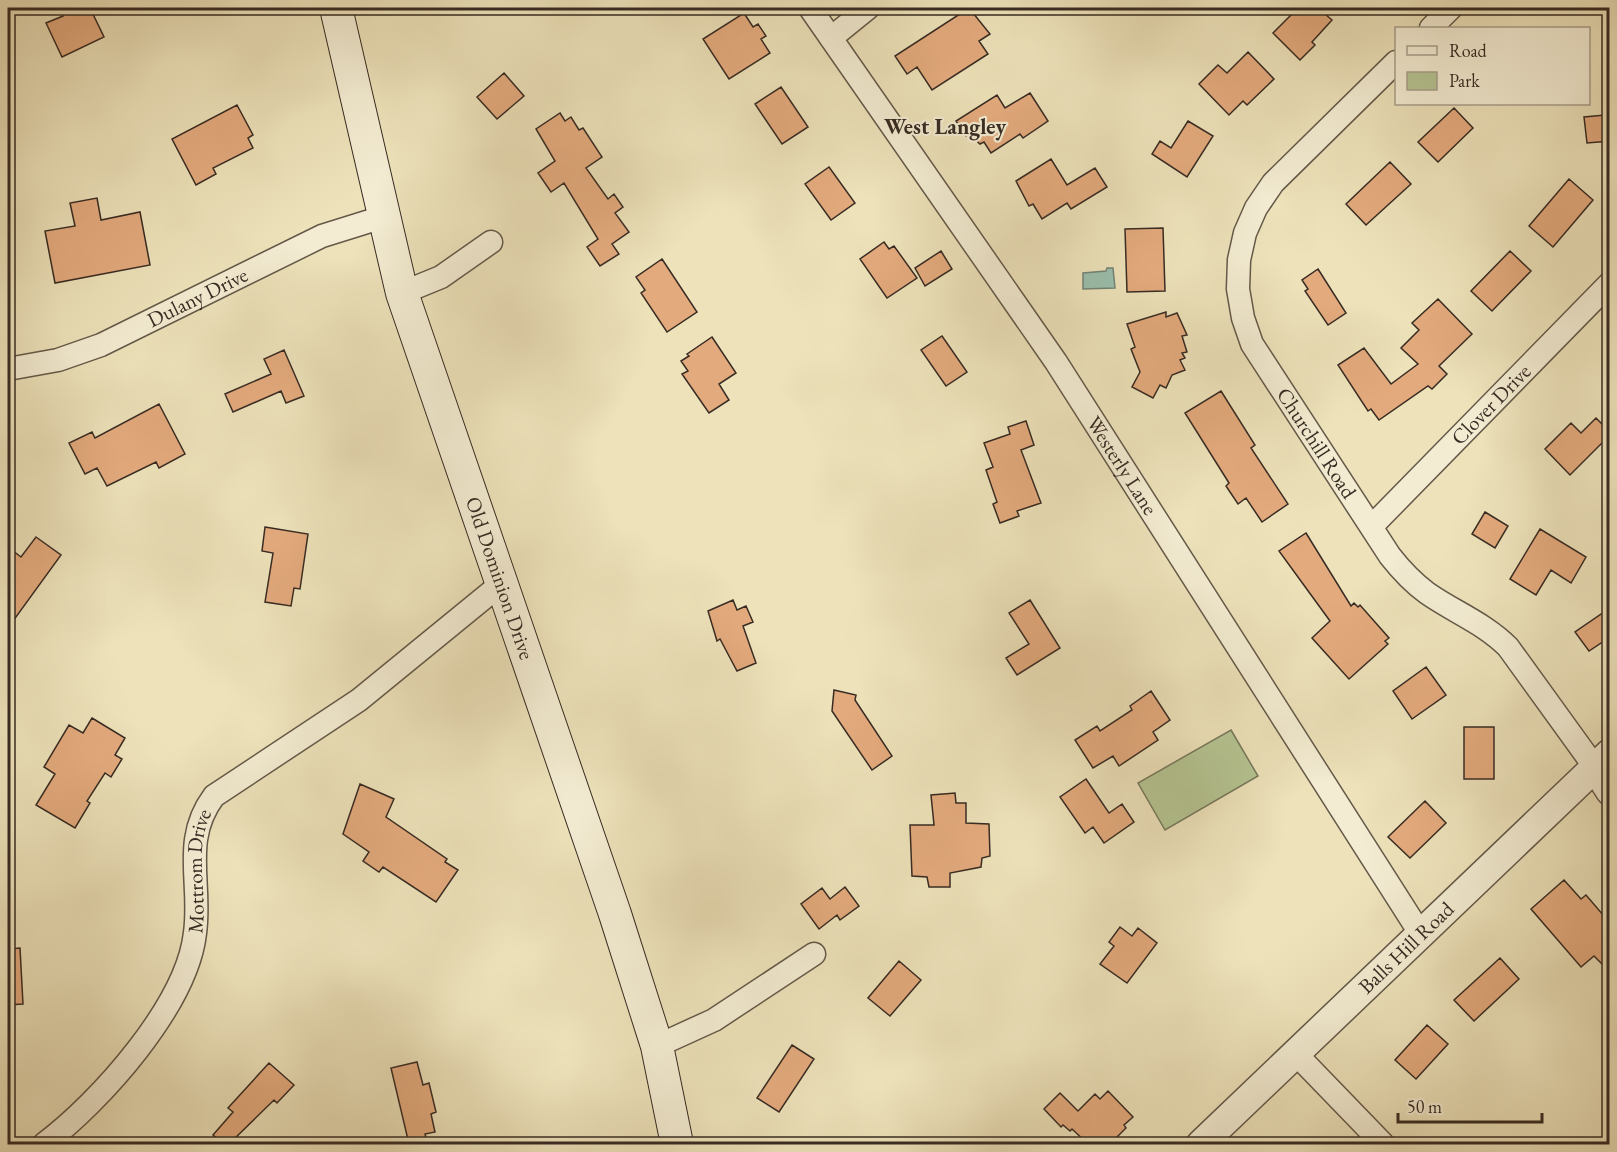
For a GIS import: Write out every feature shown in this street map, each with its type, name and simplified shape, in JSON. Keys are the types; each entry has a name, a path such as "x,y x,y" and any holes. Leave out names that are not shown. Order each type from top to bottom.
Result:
{"main road":[{"name":"Old Dominion Drive","path":"336,8 402,293 615,914 657,1046 677,1144"}],"street":[{"name":"Westerly Lane","path":"810,8 1056,362 1420,933"},
{"path":"831,39 868,8"},
{"path":"1432,27 1451,8"},
{"name":"Churchill Road","path":"1395,63 1273,183 1256,208 1245,233 1239,260 1238,289 1242,318 1252,344 1390,556 1407,577 1428,593 1491,631 1508,647 1602,759 1610,791"},
{"name":"Dulany Drive","path":"8,369 58,360 101,345 322,236 386,216"},
{"path":"402,293 441,277 491,242"},
{"name":"Clover Drive","path":"1372,526 1610,283"},
{"name":"Mottrom Drive","path":"44,1144 62,1131 98,1095 148,1035 172,998 189,962 195,933 196,830 203,811 214,796 358,700 501,584"},
{"name":"Balls Hill Road","path":"1202,1144 1602,759"},
{"path":"657,1046 714,1020 814,954"},
{"path":"1296,1054 1383,1144"}],"green space":[{"path":"1231,730 1258,776 1165,830 1138,783"}],"shaded area":[{"path":"1107,268 1113,268 1115,288 1083,289 1083,273 1106,271"}],"building":[{"path":"59,8 90,8 104,37 62,57 46,23 63,16"},
{"path":"969,8 990,34 979,41 988,54 932,90 917,67 907,74 895,56"},
{"path":"1298,8 1318,8 1332,20 1312,42 1315,45 1300,60 1273,33"},
{"path":"744,13 753,27 758,24 766,36 761,39 770,53 729,79 703,39"},
{"path":"1248,52 1274,79 1247,105 1243,101 1229,115 1199,84 1218,65 1227,73"},
{"path":"504,73 524,96 497,119 477,97"},
{"path":"781,87 808,127 782,144 755,104"},
{"path":"1030,93 1048,121 1023,138 1020,134 991,153 984,142 980,144 969,134 966,136 956,121 997,95 1005,108"},
{"path":"237,105 253,135 248,138 253,148 213,168 216,174 196,185 172,139"},
{"path":"1454,108 1473,128 1438,162 1418,142"},
{"path":"560,113 565,121 571,117 579,130 583,128 602,157 586,168 608,199 614,194 623,207 615,213 629,232 612,244 619,254 600,266 587,247 598,239 564,183 551,192 538,173 555,161 536,129"},
{"path":"1605,115 1605,119 1610,119 1610,141 1587,143 1584,117"},
{"path":"1188,121 1213,136 1187,177 1152,154 1160,141 1171,148"},
{"path":"1051,159 1067,185 1095,168 1107,187 1071,209 1067,203 1042,219 1033,204 1029,206 1016,181"},
{"path":"1390,162 1411,184 1366,225 1346,204"},
{"path":"829,167 855,203 831,220 805,184"},
{"path":"1569,179 1593,200 1553,247 1529,226"},
{"path":"97,198 101,220 140,212 150,265 55,283 45,231 75,226 70,203"},
{"path":"1163,228 1165,291 1127,292 1125,229"},
{"path":"884,242 889,249 894,246 917,278 887,298 860,259"},
{"path":"941,251 952,269 925,286 915,268"},
{"path":"1510,251 1531,271 1492,311 1471,291"},
{"path":"662,259 697,312 667,332 641,293 645,290 636,277"},
{"path":"1318,269 1346,313 1328,325 1305,291 1308,289 1302,280"},
{"path":"1438,299 1472,334 1439,366 1447,374 1432,389 1428,386 1379,420 1371,409 1368,411 1338,365 1364,348 1391,384 1418,364 1401,348 1419,330 1412,323"},
{"path":"1166,312 1166,317 1177,313 1187,335 1182,336 1187,352 1182,353 1185,358 1180,360 1185,370 1172,375 1166,388 1160,385 1153,398 1132,387 1140,372 1131,349 1135,347 1127,324"},
{"path":"942,336 967,372 946,386 921,350"},
{"path":"712,337 736,373 719,384 729,400 709,413 682,374 688,371 681,361 689,356 687,354"},
{"path":"284,350 304,396 286,403 281,391 233,412 225,394 271,374 264,359"},
{"path":"1221,391 1255,445 1251,448 1288,504 1262,522 1246,498 1238,504 1226,486 1229,483 1185,413"},
{"path":"159,404 185,454 159,468 156,462 107,486 97,468 85,474 69,443 92,432 95,438"},
{"path":"1596,418 1610,432 1610,435 1570,475 1545,449 1571,423 1581,433"},
{"path":"1026,421 1034,445 1021,450 1041,503 1017,511 1019,516 1000,523 993,504 997,502 986,470 993,467 984,443 1010,434 1008,427"},
{"path":"1485,512 1508,526 1495,548 1472,534"},
{"path":"265,527 308,534 300,589 294,588 291,606 265,602 273,553 262,551"},
{"path":"1540,529 1586,557 1571,583 1551,570 1536,595 1510,579"},
{"path":"1306,533 1351,606 1354,603 1358,607 1360,605 1389,638 1385,641 1388,644 1349,679 1312,638 1330,621 1279,551"},
{"path":"36,537 61,555 8,628 8,547 21,557"},
{"path":"733,600 737,610 746,606 753,622 743,626 756,663 737,671 720,639 717,641 708,611"},
{"path":"1030,600 1060,648 1017,675 1006,658 1029,644 1009,613"},
{"path":"1610,608 1610,637 1589,651 1575,632"},
{"path":"1426,667 1446,695 1412,719 1393,691"},
{"path":"834,690 856,695 855,700 892,756 872,770 832,711"},
{"path":"1151,691 1170,720 1153,732 1158,740 1119,766 1113,756 1093,768 1075,740 1097,726 1100,731 1132,710 1130,706"},
{"path":"92,718 125,738 115,755 122,759 111,777 105,773 87,801 90,803 75,828 36,805 55,774 44,767 69,725 83,733"},
{"path":"1464,727 1494,727 1494,779 1464,779"},
{"path":"1086,779 1109,813 1122,804 1134,822 1104,843 1093,827 1085,833 1060,797"},
{"path":"360,784 394,799 386,817 447,859 445,862 458,870 436,902 383,867 379,872 363,861 369,852 343,834"},
{"path":"955,793 956,803 966,803 966,823 989,824 990,856 982,858 981,867 950,873 950,887 929,887 927,877 912,876 910,825 934,825 931,795"},
{"path":"1425,801 1446,823 1410,858 1388,837"},
{"path":"1564,880 1581,899 1586,895 1610,923 1610,972 1594,956 1581,967 1531,909"},
{"path":"845,887 859,906 840,920 837,915 819,929 801,904 822,888 830,899"},
{"path":"1120,927 1132,936 1138,928 1157,943 1127,983 1100,964 1114,946 1109,942"},
{"path":"20,948 23,1004 8,1005 8,949"},
{"path":"1500,958 1519,979 1474,1021 1454,1000"},
{"path":"899,961 921,980 890,1016 868,998"},
{"path":"1427,1025 1448,1044 1416,1079 1395,1060"},
{"path":"792,1045 814,1059 779,1112 757,1098"},
{"path":"417,1062 423,1085 429,1083 436,1112 431,1114 435,1132 425,1134 428,1144 409,1144 391,1068"},
{"path":"269,1063 294,1085 277,1103 274,1100 229,1144 223,1144 213,1135 233,1112 228,1108"},
{"path":"1108,1091 1133,1117 1124,1125 1126,1128 1110,1144 1088,1144 1072,1129 1070,1131 1063,1125 1061,1127 1044,1109 1060,1093 1078,1111 1095,1094 1100,1099"}],"district":[{"name":"West Langley","path":"945,126"}]}
